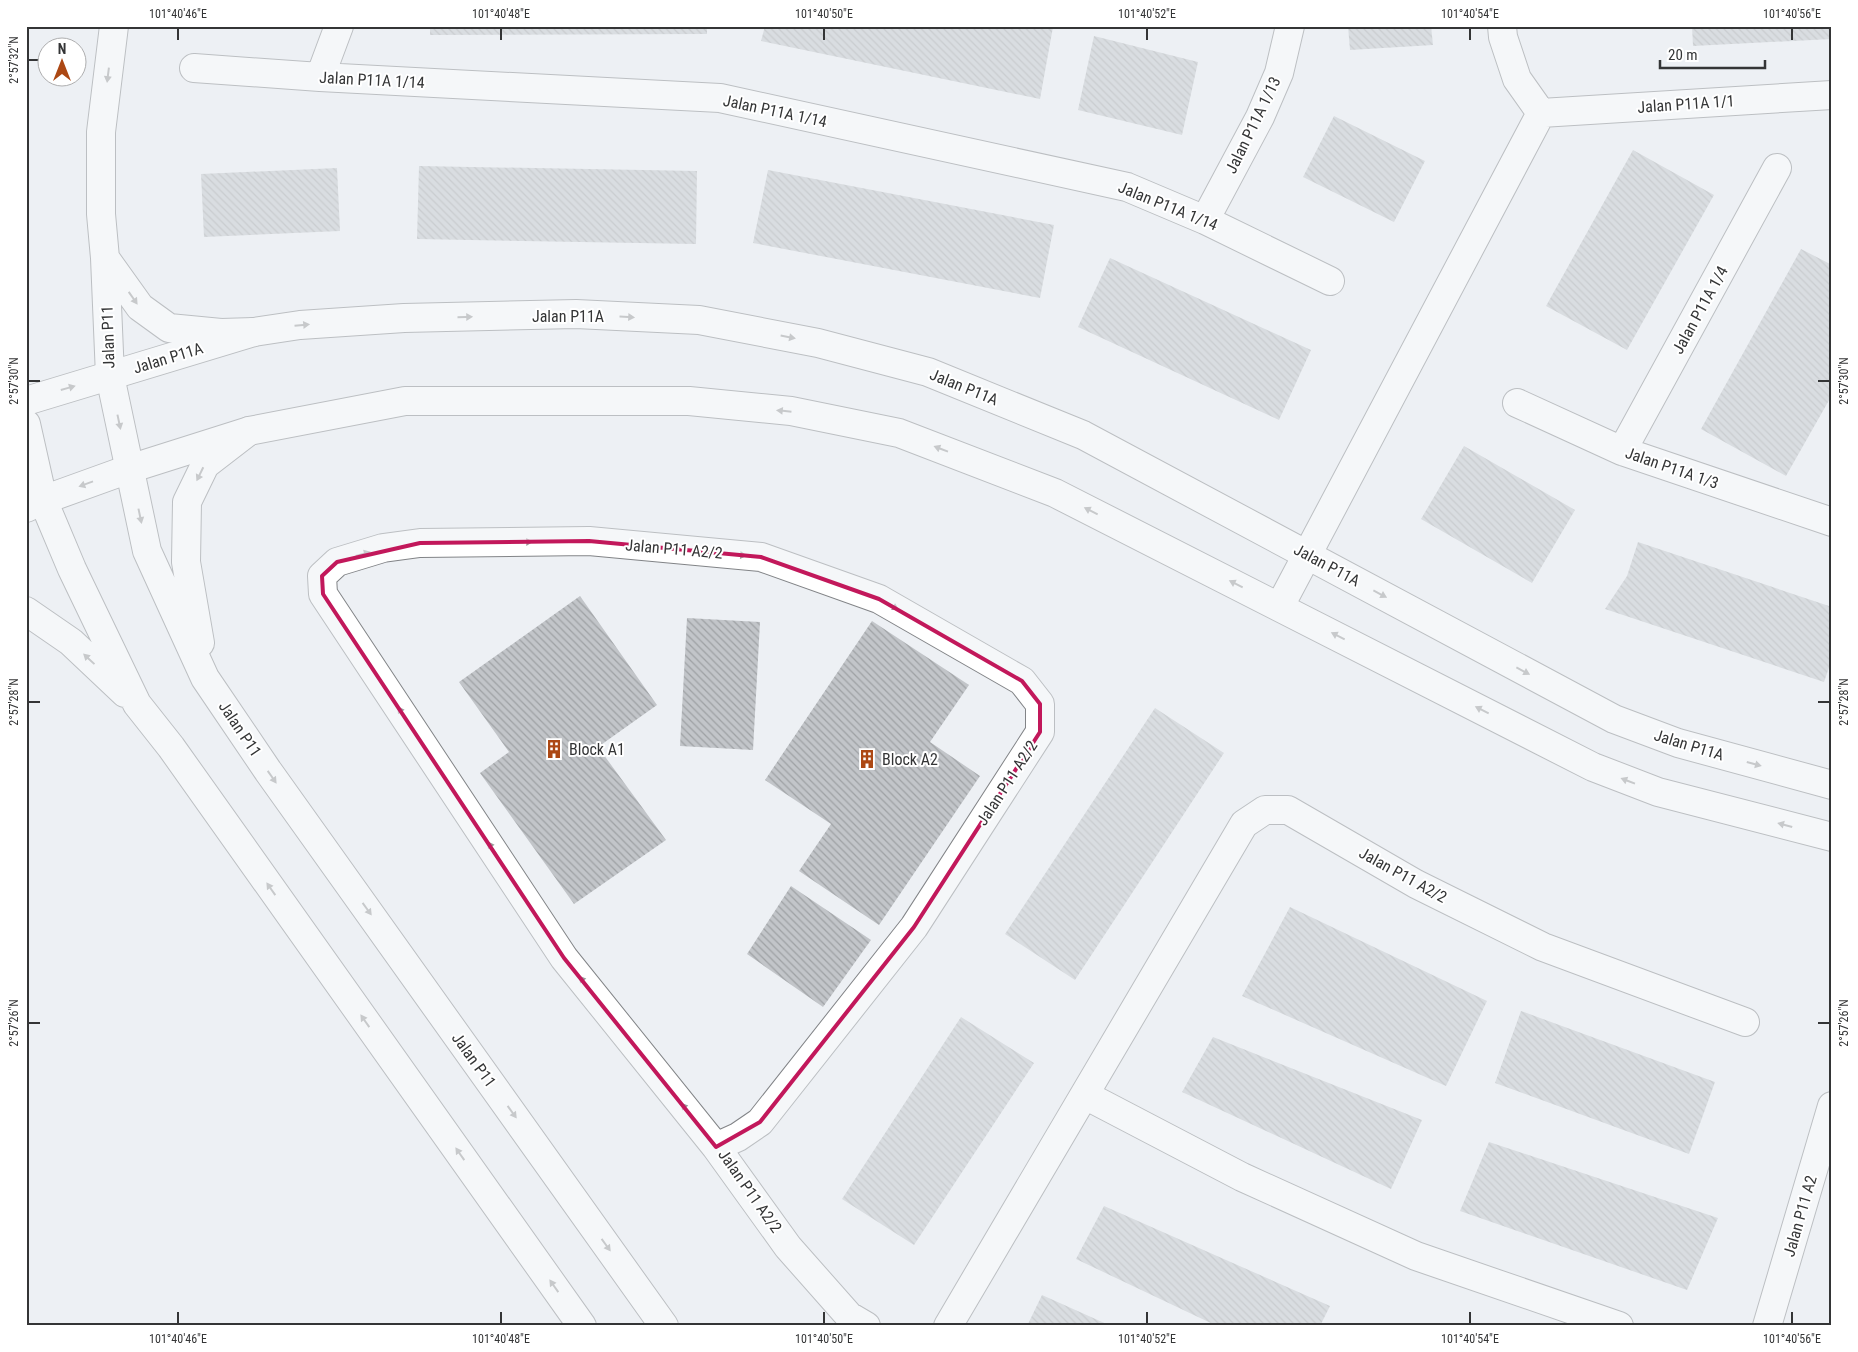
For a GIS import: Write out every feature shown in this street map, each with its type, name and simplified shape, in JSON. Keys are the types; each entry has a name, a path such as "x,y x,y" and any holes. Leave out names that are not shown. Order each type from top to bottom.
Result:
{"street":[{"name":"Jalan P11","path":"114,26 101,132 101,214 106,258 110,376 147,551 205,678 274,779 664,1326"},
{"path":"320,77 339,26"},
{"name":"Jalan P11A 1/13","path":"1205,220 1260,117 1279,73 1290,26"},
{"path":"1280,606 1541,113 1517,79 1503,37 1502,26"},
{"name":"Jalan P11A 1/14","path":"194,68 320,77 720,98 1127,187 1205,220 1330,281"},
{"name":"Jalan P11A 1/1","path":"1541,113 1832,95"},
{"name":"Jalan P11A 1/4","path":"1622,451 1777,168"},
{"path":"106,258 140,307 169,328 221,334 254,332"},
{"name":"Jalan P11A","path":"26,401 254,332 300,325 404,318 576,314 699,320 818,343 928,372 1083,435 1614,719 1678,743 1832,785"},
{"path":"35,504 129,469 249,430 405,401 689,401 790,412 899,433 1055,493 1280,606 1594,768 1658,792 1832,837"},
{"name":"Jalan P11A 1/3","path":"1517,403 1622,451 1832,522"},
{"path":"26,424 35,504 72,569 138,704"},
{"path":"205,678 186,562 187,502 205,465 249,430"},
{"name":"Jalan P11 A2/2","path":"716,1147 738,1137 760,1122 914,927 1040,732 1040,704 1022,681 879,599 762,556 590,541 420,543 383,548 337,562 322,576 323,594 564,958 716,1147 788,1246 849,1316 866,1326"},
{"path":"26,611 71,642 138,704 171,747 582,1326"},
{"name":"Jalan P11 A2/2","path":"948,1326 1244,824 1265,810 1288,810 1416,884 1543,947 1745,1022"},
{"path":"1084,1094 1242,1177 1416,1256 1619,1326"},
{"name":"Jalan P11 A2","path":"1767,1326 1832,1106"}],"highlighted area":[{"path":"589,541 761,557 879,599 1022,681 1040,704 1040,732 914,927 760,1122 716,1147 564,958 323,594 322,576 337,562 420,543"}],"building":[{"path":"430,26 707,26 707,34 430,35"},
{"path":"765,26 1053,27 1040,99 761,41"},
{"path":"1348,26 1431,26 1433,45 1350,50"},
{"path":"1692,26 1832,26 1832,39 1693,46"},
{"path":"1094,36 1198,62 1182,135 1078,110"},
{"path":"1334,116 1425,161 1394,222 1303,177"},
{"path":"1633,150 1714,195 1627,350 1546,306"},
{"path":"419,166 697,171 696,244 417,239"},
{"path":"337,168 340,231 204,237 201,174"},
{"path":"768,170 1054,225 1040,298 753,243"},
{"path":"1801,249 1832,265 1832,395 1786,476 1701,429"},
{"path":"1110,258 1311,350 1279,420 1078,327"},
{"path":"1464,446 1575,510 1532,583 1421,519"},
{"path":"1638,542 1832,607 1832,659 1824,682 1605,609 1627,576"},
{"name":"Block A1","path":"580,596 657,705 598,747 666,840 574,904 480,773 509,752 459,682"},
{"path":"687,618 760,622 753,750 680,746"},
{"name":"Block A2","path":"872,621 969,685 930,742 980,776 879,925 799,871 831,824 765,780"},
{"path":"1155,708 1224,753 1075,980 1005,934"},
{"path":"791,886 871,940 823,1007 747,954"},
{"path":"1290,907 1487,1001 1446,1086 1242,996"},
{"path":"1521,1011 1715,1082 1689,1154 1495,1083"},
{"path":"961,1017 1034,1063 914,1245 842,1199"},
{"path":"1213,1037 1422,1120 1391,1189 1182,1092"},
{"path":"1489,1142 1718,1218 1687,1290 1460,1211"},
{"path":"1104,1206 1330,1306 1320,1326 1217,1326 1076,1259"},
{"path":"1042,1295 1111,1326 1027,1326"}],"place":[{"name":"Block A1","path":"554,749"},
{"name":"Block A2","path":"867,759"}]}
